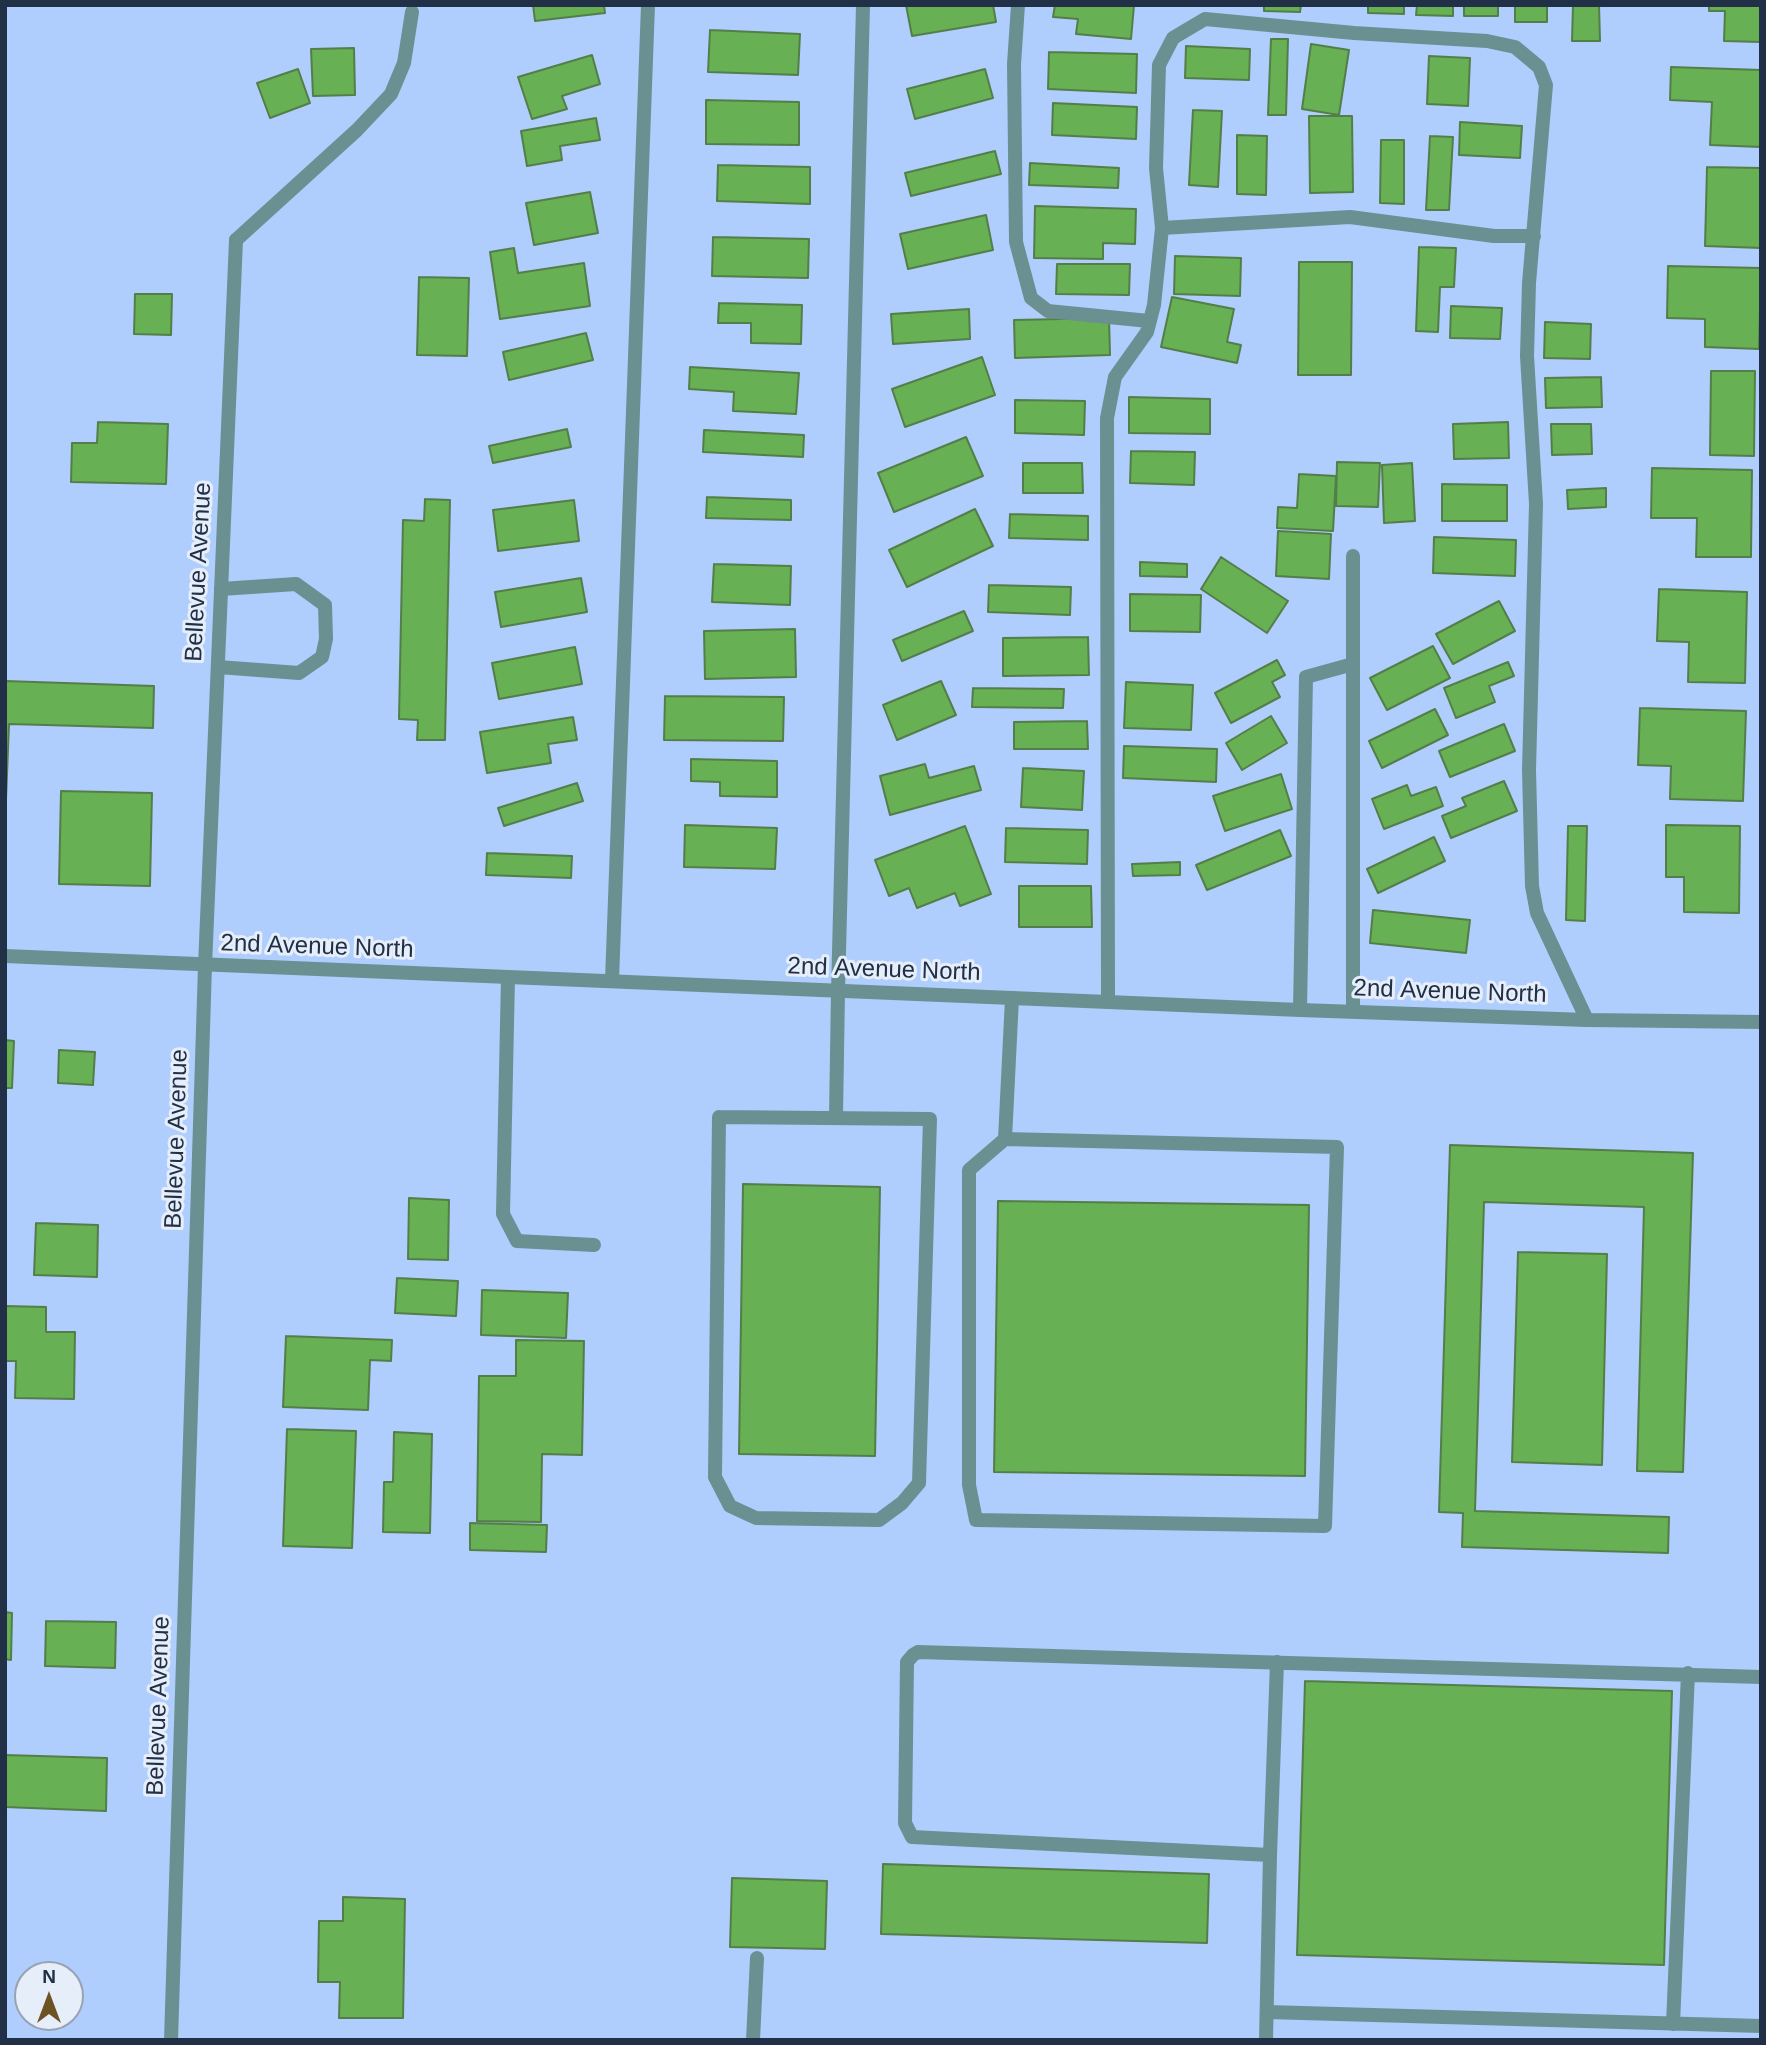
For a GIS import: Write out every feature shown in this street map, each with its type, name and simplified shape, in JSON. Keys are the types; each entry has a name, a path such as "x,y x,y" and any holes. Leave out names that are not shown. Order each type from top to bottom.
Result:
{"street":[{"path":"612,980 648,5"},
{"path":"836,1117 863,5"},
{"path":"1018,5 1014,64 1016,242 1031,298 1048,311 1149,321"},
{"name":"Bellevue Avenue","path":"171,2040 205,966 236,240 357,130 391,94 404,63 412,12"},
{"path":"1108,1002 1107,418 1115,377 1147,332 1149,321 1161,228 1156,168 1159,65 1172,38 1205,19 1354,33 1487,41 1515,47 1539,67 1546,85 1529,283 1527,356 1536,504 1529,770 1532,886 1537,913 1587,1020"},
{"path":"1161,228 1350,217 1494,236 1534,236"},
{"path":"1353,556 1353,1012"},
{"path":"218,667 299,673 322,657 326,639 325,604 296,584 221,589"},
{"path":"1300,1010 1307,677 1353,664"},
{"name":"2nd Avenue North","path":"5,956 1353,1012 1587,1020 1761,1022"},
{"path":"508,977 503,1214 517,1241 594,1245"},
{"path":"1005,1139 1337,1147 1325,1527 976,1520 969,1485 969,1170 1005,1139 1012,998"},
{"path":"719,1116 836,1117 930,1119 919,1483 902,1503 879,1520 756,1518 730,1506 715,1477 719,1116"},
{"path":"1270,1855 912,1838 905,1823 907,1661 918,1652 1761,1676"},
{"path":"1266,2040 1277,1662"},
{"path":"1673,2024 1688,1672"},
{"path":"753,2040 757,1958"},
{"path":"1267,2012 1761,2026"}],"building":[{"path":"533,5 604,5 605,13 535,21"},
{"path":"906,5 993,5 996,22 912,36"},
{"path":"1055,5 1134,5 1131,39 1076,34 1078,19 1053,17"},
{"path":"1264,5 1301,5 1300,12 1264,11"},
{"path":"1368,5 1404,5 1404,14 1368,13"},
{"path":"1417,5 1453,5 1453,16 1416,15"},
{"path":"1464,5 1498,5 1498,16 1464,16"},
{"path":"1515,5 1547,5 1547,22 1515,22"},
{"path":"1573,5 1599,5 1600,41 1572,41"},
{"path":"1709,5 1761,5 1761,42 1724,41 1725,11 1709,11"},
{"path":"710,30 800,34 798,75 708,72"},
{"path":"1271,39 1288,39 1286,115 1268,115"},
{"path":"1311,44 1349,50 1339,115 1302,109"},
{"path":"1186,46 1250,49 1249,80 1185,78"},
{"path":"354,48 355,95 313,96 311,49"},
{"path":"1049,52 1137,54 1136,93 1048,89"},
{"path":"592,55 600,84 562,96 567,109 532,119 518,77"},
{"path":"1429,56 1470,58 1468,106 1427,104"},
{"path":"1671,67 1761,70 1761,147 1710,145 1712,102 1670,100"},
{"path":"298,69 310,103 270,118 257,83"},
{"path":"985,69 993,98 915,119 907,89"},
{"path":"706,100 799,102 799,145 706,144"},
{"path":"1053,103 1137,107 1136,139 1052,135"},
{"path":"1193,110 1222,111 1218,187 1189,185"},
{"path":"1309,116 1352,116 1353,192 1310,193"},
{"path":"596,118 600,140 560,146 562,160 527,166 521,131"},
{"path":"1460,122 1522,126 1520,158 1459,155"},
{"path":"1237,135 1267,136 1266,195 1237,194"},
{"path":"1430,136 1453,137 1449,210 1426,210"},
{"path":"1381,140 1404,140 1404,204 1380,203"},
{"path":"995,151 1001,174 911,196 905,173"},
{"path":"1030,163 1119,168 1118,188 1029,185"},
{"path":"718,165 810,167 810,204 717,201"},
{"path":"1707,167 1761,168 1761,248 1705,246"},
{"path":"590,192 598,233 534,245 526,203"},
{"path":"1035,206 1136,209 1135,244 1103,243 1103,259 1034,258"},
{"path":"986,215 993,250 908,269 900,234"},
{"path":"713,237 809,239 808,278 712,276"},
{"path":"1419,247 1456,248 1454,287 1440,287 1438,332 1416,331"},
{"path":"514,248 518,273 584,263 590,306 500,319 490,252"},
{"path":"1175,256 1241,258 1240,296 1174,294"},
{"path":"1299,262 1352,262 1351,375 1298,375"},
{"path":"1057,264 1130,264 1129,295 1056,294"},
{"path":"1668,266 1761,268 1759,349 1705,347 1705,319 1667,318"},
{"path":"419,277 469,278 467,356 417,355"},
{"path":"135,294 172,294 171,335 134,334"},
{"path":"1172,297 1234,309 1227,342 1241,345 1237,363 1161,347"},
{"path":"719,303 802,305 801,344 751,343 751,323 718,323"},
{"path":"1451,306 1502,308 1500,339 1450,338"},
{"path":"969,309 970,339 893,344 891,314"},
{"path":"1109,318 1110,355 1015,358 1014,320"},
{"path":"1545,322 1591,324 1590,359 1544,358"},
{"path":"586,333 593,360 509,380 503,352"},
{"path":"982,357 995,395 905,427 892,389"},
{"path":"690,367 799,373 796,414 733,411 734,392 689,389"},
{"path":"1711,371 1755,371 1754,456 1710,455"},
{"path":"1601,377 1602,407 1546,408 1545,378"},
{"path":"1129,397 1210,399 1210,434 1129,433"},
{"path":"1015,400 1085,401 1084,435 1015,433"},
{"path":"98,422 168,424 166,484 71,482 72,443 97,443"},
{"path":"1508,422 1509,458 1454,459 1453,424"},
{"path":"1551,424 1591,424 1592,454 1552,455"},
{"path":"567,429 571,447 493,463 489,446"},
{"path":"704,430 804,435 803,457 703,452"},
{"path":"966,437 983,476 894,512 878,473"},
{"path":"1131,451 1195,452 1194,485 1130,483"},
{"path":"1337,462 1380,463 1378,507 1336,506"},
{"path":"1023,463 1082,463 1083,493 1023,493"},
{"path":"1412,463 1415,521 1384,523 1382,465"},
{"path":"1652,468 1752,470 1751,557 1696,557 1697,518 1651,518"},
{"path":"1299,474 1336,476 1333,531 1277,528 1278,507 1297,508"},
{"path":"1442,484 1507,485 1507,521 1442,521"},
{"path":"1606,488 1606,507 1568,509 1567,490"},
{"path":"707,497 791,500 791,520 706,518"},
{"path":"425,499 450,500 445,740 417,740 418,720 399,719 403,520 424,521"},
{"path":"574,500 579,541 498,551 493,510"},
{"path":"975,509 993,546 907,587 889,550"},
{"path":"1010,514 1088,516 1088,540 1009,538"},
{"path":"1278,531 1331,534 1329,579 1276,576"},
{"path":"1434,537 1516,540 1515,576 1433,573"},
{"path":"1221,557 1288,601 1267,633 1201,589"},
{"path":"1140,562 1187,564 1187,577 1140,576"},
{"path":"714,564 791,566 790,605 712,602"},
{"path":"581,578 587,612 501,627 495,592"},
{"path":"989,585 1071,587 1070,615 988,612"},
{"path":"1659,589 1747,592 1745,683 1688,682 1689,642 1657,641"},
{"path":"1130,594 1201,595 1200,632 1130,631"},
{"path":"1499,601 1515,631 1453,664 1436,634"},
{"path":"964,611 973,631 902,661 893,640"},
{"path":"795,629 796,677 705,679 704,631"},
{"path":"1088,637 1089,675 1003,676 1003,638"},
{"path":"1433,646 1450,678 1387,710 1370,678"},
{"path":"575,647 582,684 499,699 492,663"},
{"path":"1277,660 1285,675 1272,682 1280,697 1231,723 1215,693"},
{"path":"1508,662 1514,676 1489,686 1495,702 1456,718 1444,688"},
{"path":"5,681 154,686 153,728 9,724 5,825"},
{"path":"941,681 956,715 897,740 883,705"},
{"path":"1126,682 1193,685 1191,730 1124,728"},
{"path":"973,688 1064,689 1063,708 972,707"},
{"path":"665,696 784,697 783,741 664,740"},
{"path":"1640,708 1746,711 1743,801 1670,799 1671,766 1638,765"},
{"path":"1435,709 1448,735 1382,768 1369,741"},
{"path":"1271,716 1287,743 1242,770 1226,743"},
{"path":"573,717 577,740 548,744 551,763 487,773 480,732"},
{"path":"1087,721 1088,749 1014,749 1014,722"},
{"path":"1504,724 1515,751 1450,777 1439,751"},
{"path":"1124,746 1217,749 1216,782 1123,778"},
{"path":"691,759 777,761 777,797 720,796 720,782 691,781"},
{"path":"925,764 929,778 974,766 981,790 890,815 880,776"},
{"path":"1023,768 1084,771 1082,810 1021,807"},
{"path":"1281,774 1292,809 1225,831 1213,796"},
{"path":"1504,781 1517,811 1451,838 1442,816 1466,806 1462,798"},
{"path":"577,783 583,801 504,826 498,808"},
{"path":"1407,785 1411,796 1436,787 1443,806 1384,829 1372,799"},
{"path":"61,791 152,793 150,886 59,884"},
{"path":"685,825 777,828 775,869 684,867"},
{"path":"1666,825 1740,826 1739,913 1684,912 1684,877 1666,877"},
{"path":"965,826 991,894 960,906 955,893 917,908 909,888 889,896 875,860"},
{"path":"1568,826 1587,826 1585,921 1566,920"},
{"path":"1006,828 1088,830 1087,864 1005,862"},
{"path":"1280,830 1291,856 1207,890 1196,865"},
{"path":"1434,837 1445,861 1378,893 1367,869"},
{"path":"487,853 572,856 571,878 486,875"},
{"path":"1180,862 1180,875 1133,876 1132,864"},
{"path":"1019,886 1091,886 1092,927 1019,927"},
{"path":"1373,910 1470,920 1466,953 1370,943"},
{"path":"5,1040 14,1041 12,1088 5,1088"},
{"path":"59,1050 95,1052 93,1085 58,1083"},
{"path":"1450,1145 1693,1153 1683,1472 1637,1471 1644,1207 1484,1202 1475,1511 1669,1517 1668,1553 1462,1547 1463,1513 1439,1512"},
{"path":"743,1184 880,1187 875,1456 739,1454"},
{"path":"409,1198 449,1200 448,1260 408,1259"},
{"path":"998,1201 1309,1205 1305,1476 994,1472"},
{"path":"36,1223 98,1225 97,1277 34,1275"},
{"path":"1518,1252 1607,1254 1602,1465 1512,1462"},
{"path":"397,1278 458,1281 456,1316 395,1313"},
{"path":"482,1290 568,1293 566,1338 481,1335"},
{"path":"5,1306 46,1307 46,1332 75,1332 74,1399 15,1398 16,1361 5,1361"},
{"path":"286,1336 392,1340 391,1361 370,1360 368,1410 283,1407"},
{"path":"516,1340 584,1341 582,1455 542,1454 541,1522 477,1521 479,1376 516,1376"},
{"path":"287,1429 356,1431 352,1548 283,1546"},
{"path":"394,1432 432,1434 430,1533 383,1532 384,1482 393,1482"},
{"path":"470,1523 547,1525 546,1552 470,1550"},
{"path":"5,1612 12,1613 11,1660 5,1659"},
{"path":"46,1621 116,1622 115,1668 45,1666"},
{"path":"1305,1681 1672,1691 1664,1965 1297,1955"},
{"path":"5,1755 107,1758 106,1811 5,1807"},
{"path":"883,1864 1209,1874 1207,1943 881,1934"},
{"path":"732,1878 827,1881 825,1949 730,1947"},
{"path":"343,1897 405,1899 403,2018 339,2018 340,1982 318,1982 319,1921 343,1921"}]}
